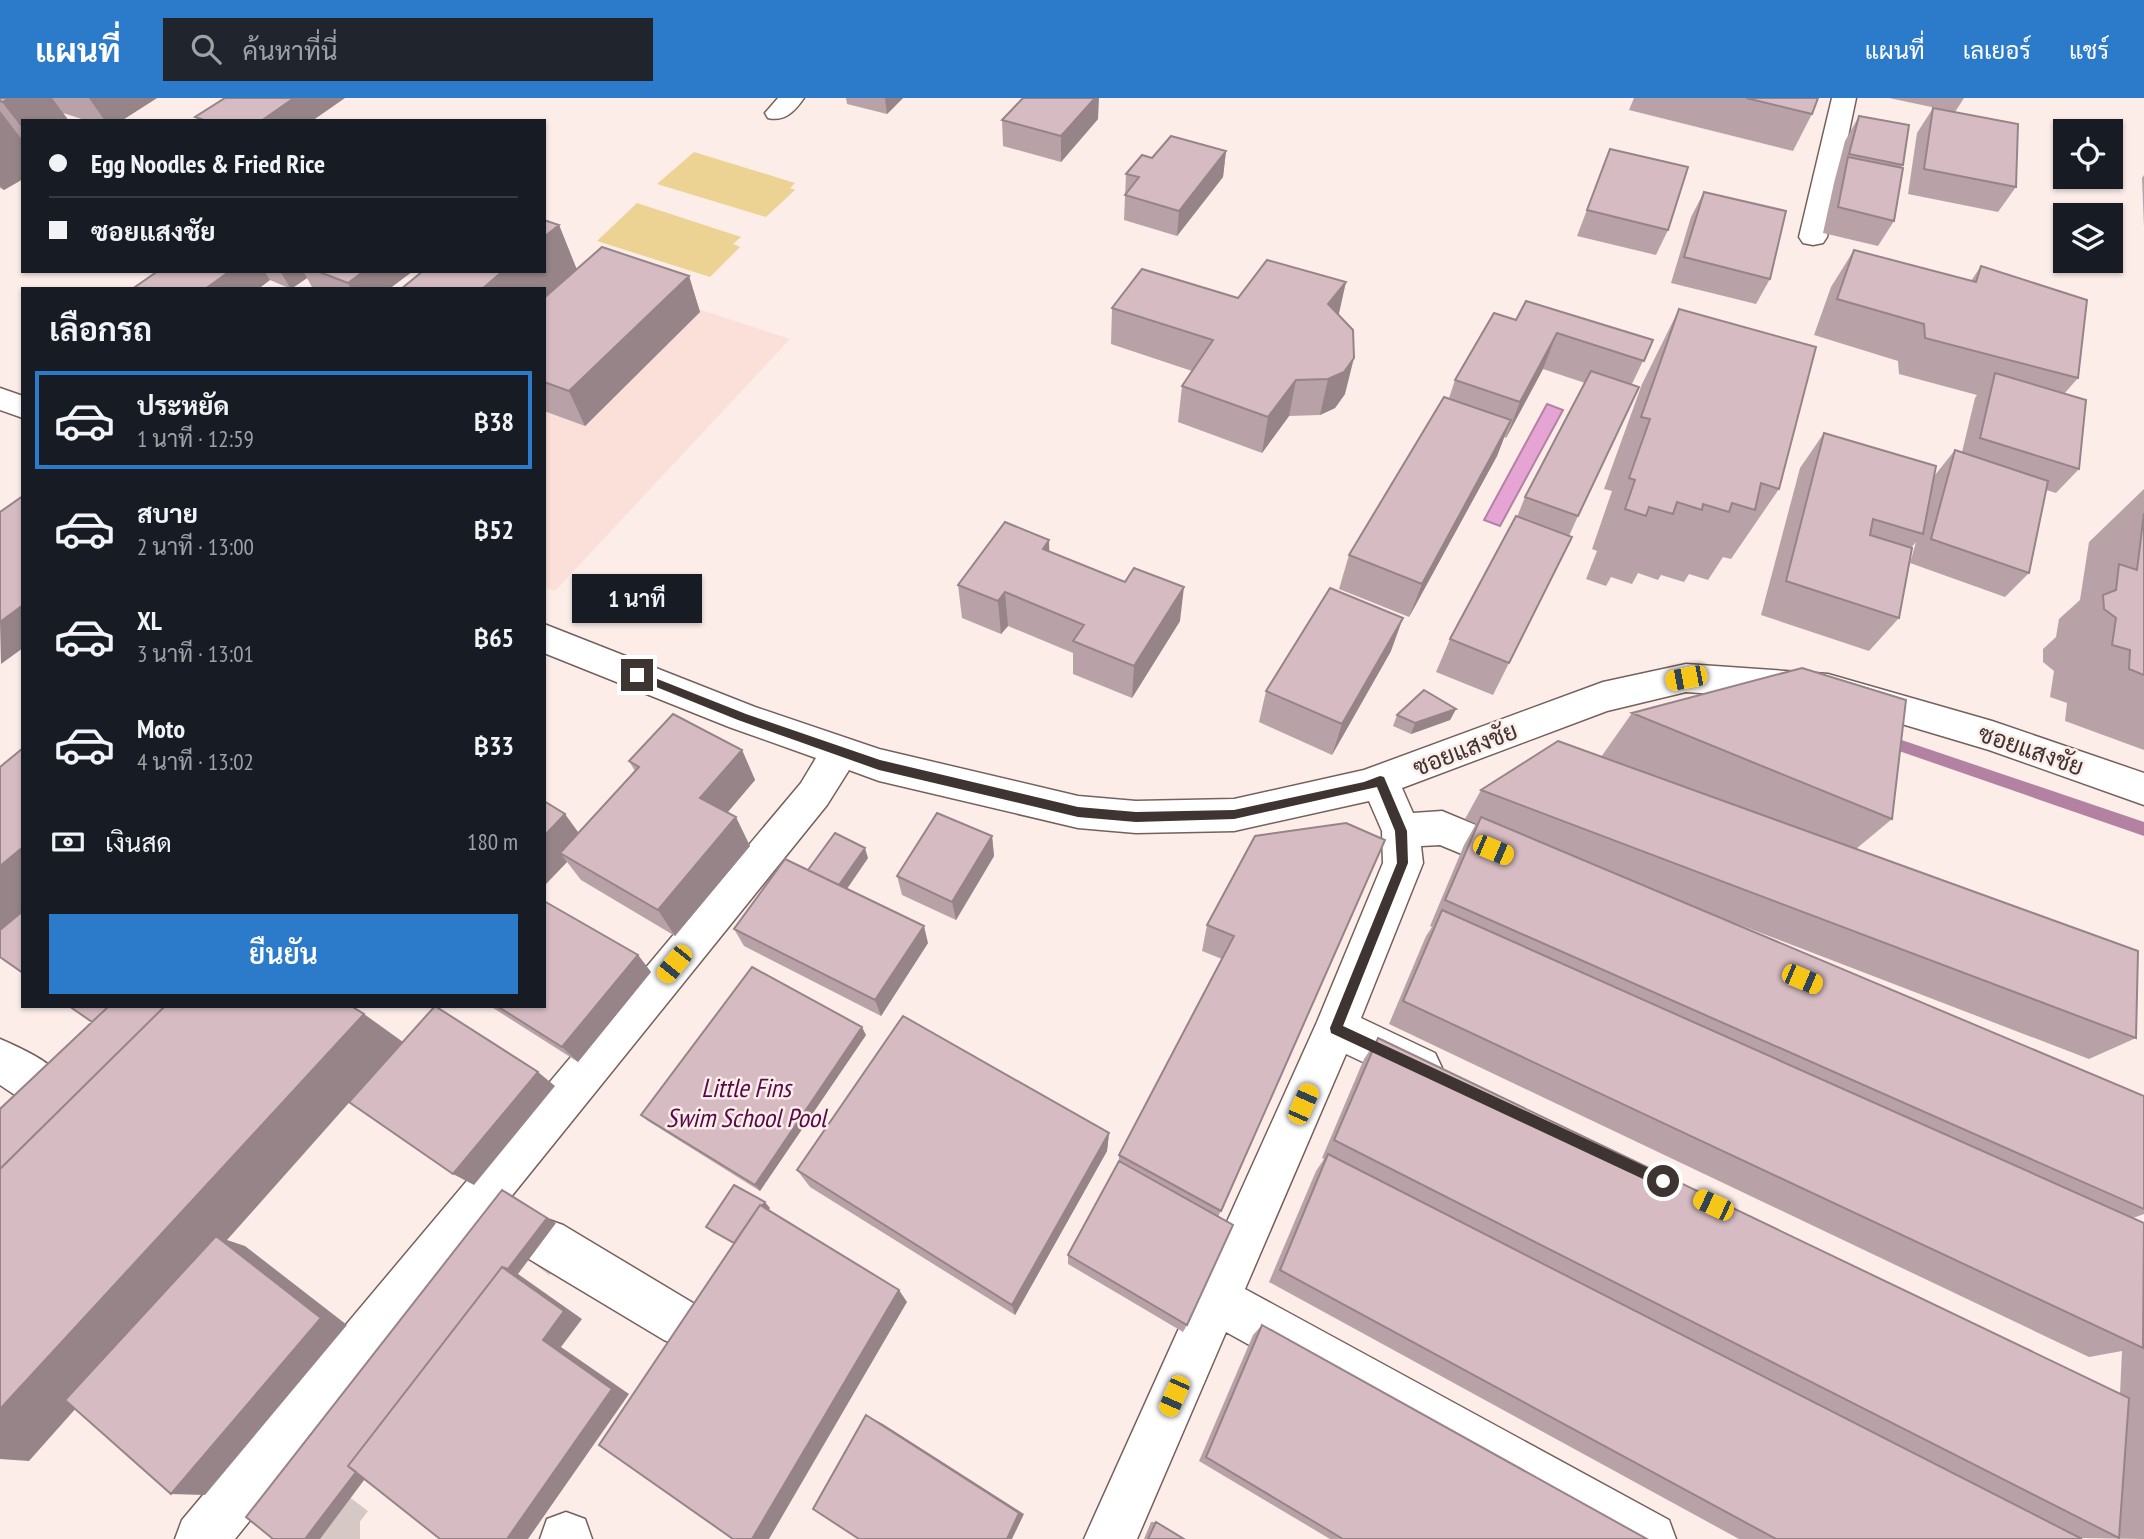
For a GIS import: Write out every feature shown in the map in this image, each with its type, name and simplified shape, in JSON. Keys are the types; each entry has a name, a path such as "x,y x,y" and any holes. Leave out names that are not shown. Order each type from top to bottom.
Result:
{"street":[{"path":"1813,237 1844,98"},
{"path":"0,398 21,407"},
{"name":"ซอยแสงชัย","path":"546,639 742,717 879,765 1078,812 1136,817 1234,815 1366,786 1602,697 1686,678 1828,688 1992,736 2144,789"},
{"path":"201,1539 814,794 841,751"},
{"path":"1110,1539 1336,1028 1403,863 1401,831 1380,780"},
{"path":"1401,831 1442,828 1545,871"},
{"path":"1336,1028 1462,1087"},
{"path":"0,1060 37,1084 37,1110 0,1145"},
{"path":"546,1242 681,1323"},
{"path":"1217,1300 1650,1539"}],"shaded area":[{"path":"694,152 795,183 790,188 795,190 766,217 657,184"},
{"path":"637,203 741,237 733,244 740,247 710,277 597,241"},
{"path":"611,281 790,339 555,591 546,588 546,341"},
{"path":"1547,404 1563,410 1500,526 1484,520"}],"building":[{"path":"225,98 294,98 264,119 195,117"},
{"path":"1023,98 1095,98 1061,136 1002,120"},
{"path":"1746,98 1818,98 1812,114"},
{"path":"1933,108 2018,124 2016,187 1924,169"},
{"path":"1859,116 1909,125 1903,165 1849,154"},
{"path":"1171,136 1226,151 1179,211 1125,195 1139,177 1126,174 1142,155 1152,158"},
{"path":"1610,149 1688,167 1668,230 1587,210"},
{"path":"1848,157 1903,168 1894,221 1838,207"},
{"path":"1704,192 1786,211 1770,279 1684,257"},
{"path":"546,221 559,225 546,235"},
{"path":"602,247 689,276 569,391 546,383 546,296"},
{"path":"1854,250 1976,282 1981,266 2087,300 2078,378 1925,338 1924,324 1837,299"},
{"path":"1267,260 1346,282 1328,304 1353,330 1354,358 1344,372 1328,379 1296,380 1268,417 1182,386 1213,340 1112,308 1142,269 1238,298"},
{"path":"155,273 227,273 208,287 135,287"},
{"path":"322,273 361,273 348,283"},
{"path":"421,273 501,273 484,287 403,287"},
{"path":"1526,301 1653,340 1644,361 1557,333 1520,402 1455,380 1494,313 1516,320"},
{"path":"1679,309 1816,347 1779,489 1761,483 1755,510 1732,503 1729,512 1703,504 1702,510 1677,502 1673,514 1649,507 1646,516 1625,509 1635,480 1629,478 1650,419 1641,417"},
{"path":"1591,371 1639,387 1578,516 1525,497"},
{"path":"1995,373 2086,400 2079,469 1980,438"},
{"path":"1444,397 1511,420 1422,584 1349,555"},
{"path":"1824,433 1936,466 1923,534 1873,519 1870,535 1912,548 1899,618 1786,581"},
{"path":"1955,450 2048,481 2029,573 1931,539"},
{"path":"21,497 21,606 0,622 0,512"},
{"path":"2144,513 2144,675 2129,669 2130,650 2112,645 2116,618 2104,609 2103,595 2116,590 2119,564 2137,570"},
{"path":"1516,516 1572,537 1509,663 1450,639"},
{"path":"1005,522 1049,540 1043,549 1125,582 1134,568 1184,587 1134,666 1073,641 1084,625 1005,592 998,601 958,585"},
{"path":"1330,588 1403,618 1342,724 1266,691"},
{"path":"1802,668 1906,700 1892,819 1632,713"},
{"path":"1424,690 1456,709 1415,723 1397,715"},
{"path":"673,714 742,750 700,798 736,817 658,910 560,853 639,767 629,761"},
{"path":"1558,741 2138,951 2136,1038 1481,790"},
{"path":"21,750 21,849 0,866 0,767"},
{"path":"546,802 565,814 546,834"},
{"path":"937,813 992,836 952,902 897,876"},
{"path":"1481,817 2144,1096 2144,1209 1445,900"},
{"path":"1346,823 1385,840 1221,1211 1119,1155 1234,936 1207,925 1255,836"},
{"path":"835,833 865,848 839,885 808,870"},
{"path":"785,859 924,926 875,1000 734,929"},
{"path":"546,902 638,955 562,1047 500,1008 546,1008"},
{"path":"1442,910 2144,1223 2143,1348 1403,1001"},
{"path":"21,913 21,972 0,957 0,930"},
{"path":"752,967 862,1027 755,1185 641,1115"},
{"path":"72,1008 107,1008 92,1022"},
{"path":"107,1008 163,1008 0,1169 0,1109"},
{"path":"163,1008 354,1008 364,1014 0,1409 0,1169"},
{"path":"433,1008 438,1008 538,1072 453,1174 349,1102"},
{"path":"903,1016 1109,1133 1012,1305 797,1170"},
{"path":"1378,1038 2129,1398 2119,1538 1334,1140"},
{"path":"1328,1154 2082,1539 1776,1539 1280,1270"},
{"path":"1119,1161 1233,1225 1187,1325 1068,1255"},
{"path":"734,1185 765,1202 760,1205 734,1243 706,1227"},
{"path":"502,1190 547,1218 508,1269 502,1267 348,1466 356,1472 305,1539 273,1539 246,1517"},
{"path":"760,1205 899,1290 752,1539 733,1539 599,1445"},
{"path":"216,1236 321,1318 171,1494 65,1400"},
{"path":"502,1267 564,1311 543,1340 612,1389 507,1539 440,1539 348,1466"},
{"path":"1262,1325 1647,1539 1343,1539 1206,1457"},
{"path":"866,1415 1019,1513 1007,1539 859,1539 813,1509"},
{"path":"1156,1522 1184,1539 1148,1539"}],"waterway":[{"path":"1881,739 2144,829"}],"tunnel":[{"path":"489,1316 546,1242"},
{"path":"337,1539 337,1514 367,1474"}],"route":[{"path":"637,675 742,717 879,765 1078,812 1136,817 1234,815 1366,786 1380,780 1401,831 1403,863 1336,1028 1663,1181"}],"water label":[{"name":"Little Fins Swim School Pool","path":"746,1102"}]}
